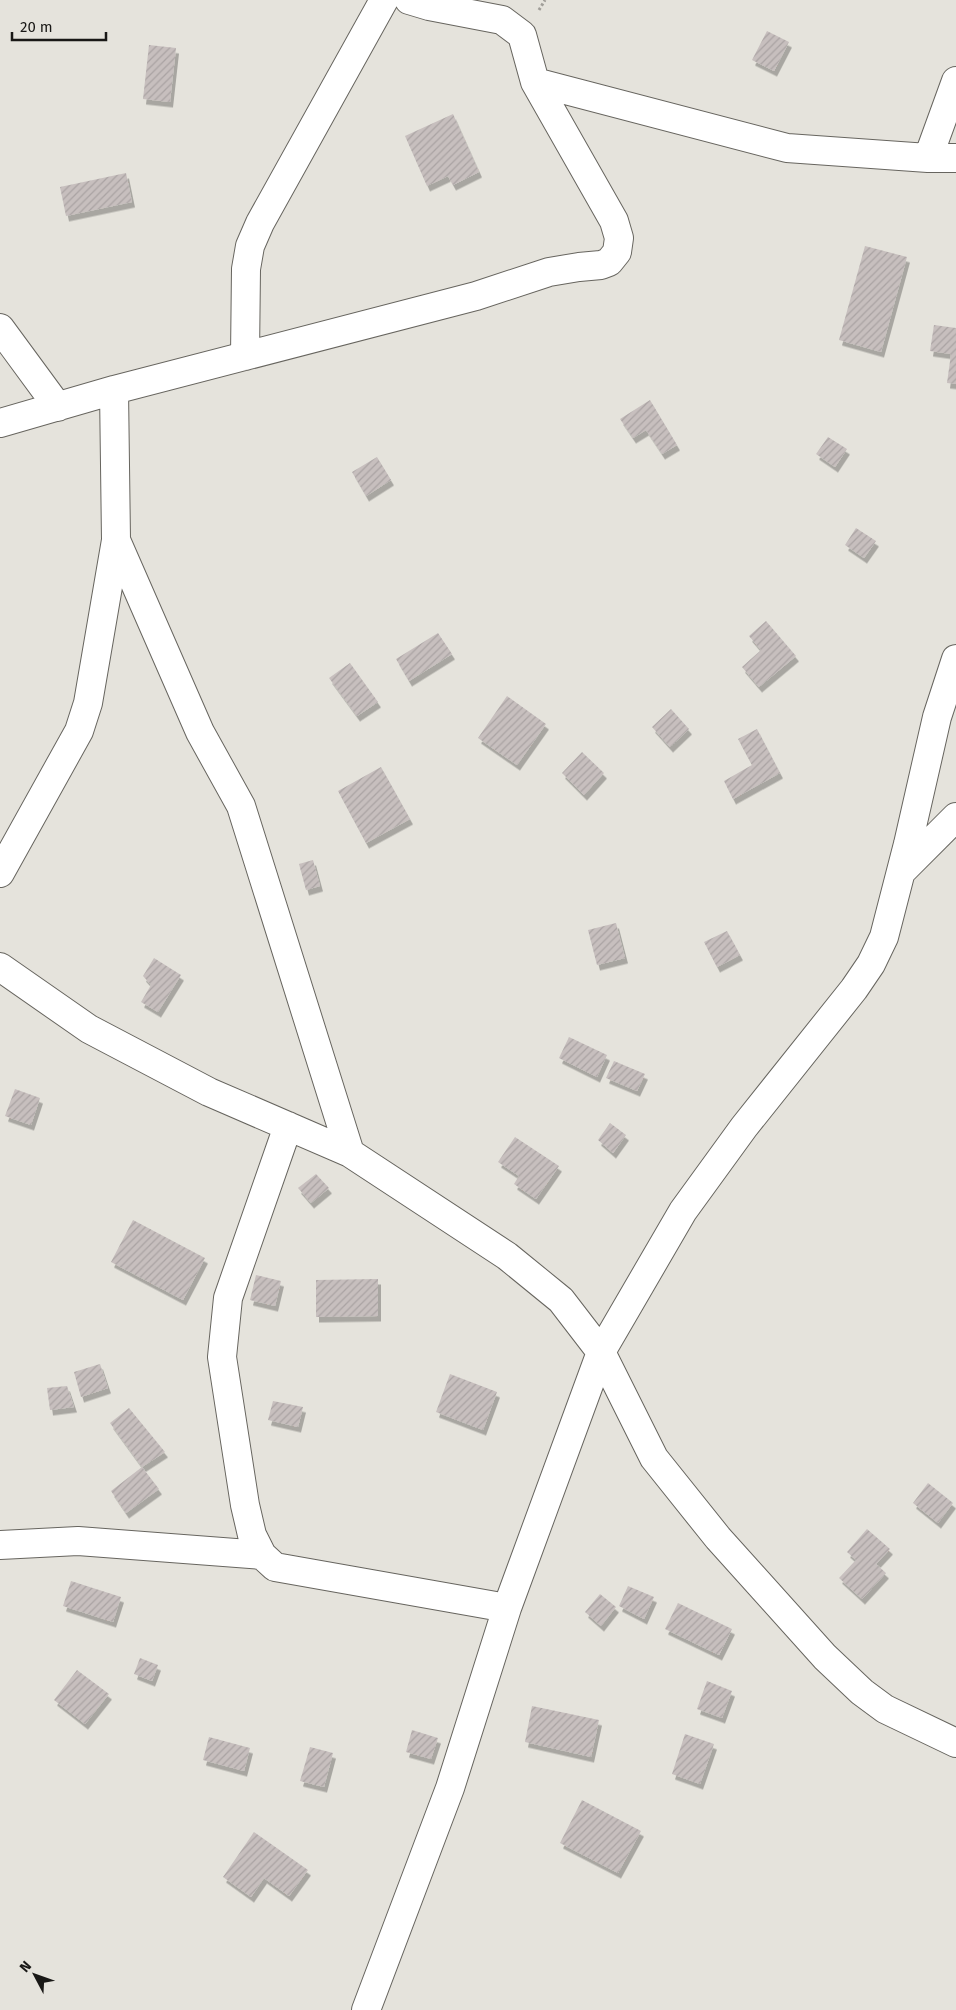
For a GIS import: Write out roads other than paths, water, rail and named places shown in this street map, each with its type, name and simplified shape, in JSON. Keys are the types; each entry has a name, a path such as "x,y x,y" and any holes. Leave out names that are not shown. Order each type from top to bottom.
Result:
{"street":[{"path":"245,356 246,270 250,246 260,223 384,0"},
{"path":"0,423 114,390 476,296 549,272 579,266 601,265 609,262 617,252 619,238 614,221 535,82 522,35 502,20 409,0"},
{"path":"928,158 956,81"},
{"path":"535,82 787,148 928,158 956,158"},
{"path":"0,328 58,407"},
{"path":"0,873 79,731 88,703 116,540 114,390"},
{"path":"116,540 200,732 241,806 350,1153"},
{"path":"366,2010 450,1788 507,1608 601,1352 684,1211 744,1127 854,989 871,964 884,937 937,717 956,659"},
{"path":"901,871 956,817"},
{"path":"0,967 89,1030 209,1092 350,1153 507,1256 561,1300 601,1352 654,1458 718,1538 819,1650 862,1692 885,1709 956,1743"},
{"path":"288,1126 228,1298 222,1357 245,1505 252,1535 262,1555 275,1567 507,1608"},
{"path":"0,1545 78,1541 262,1555"}]}
